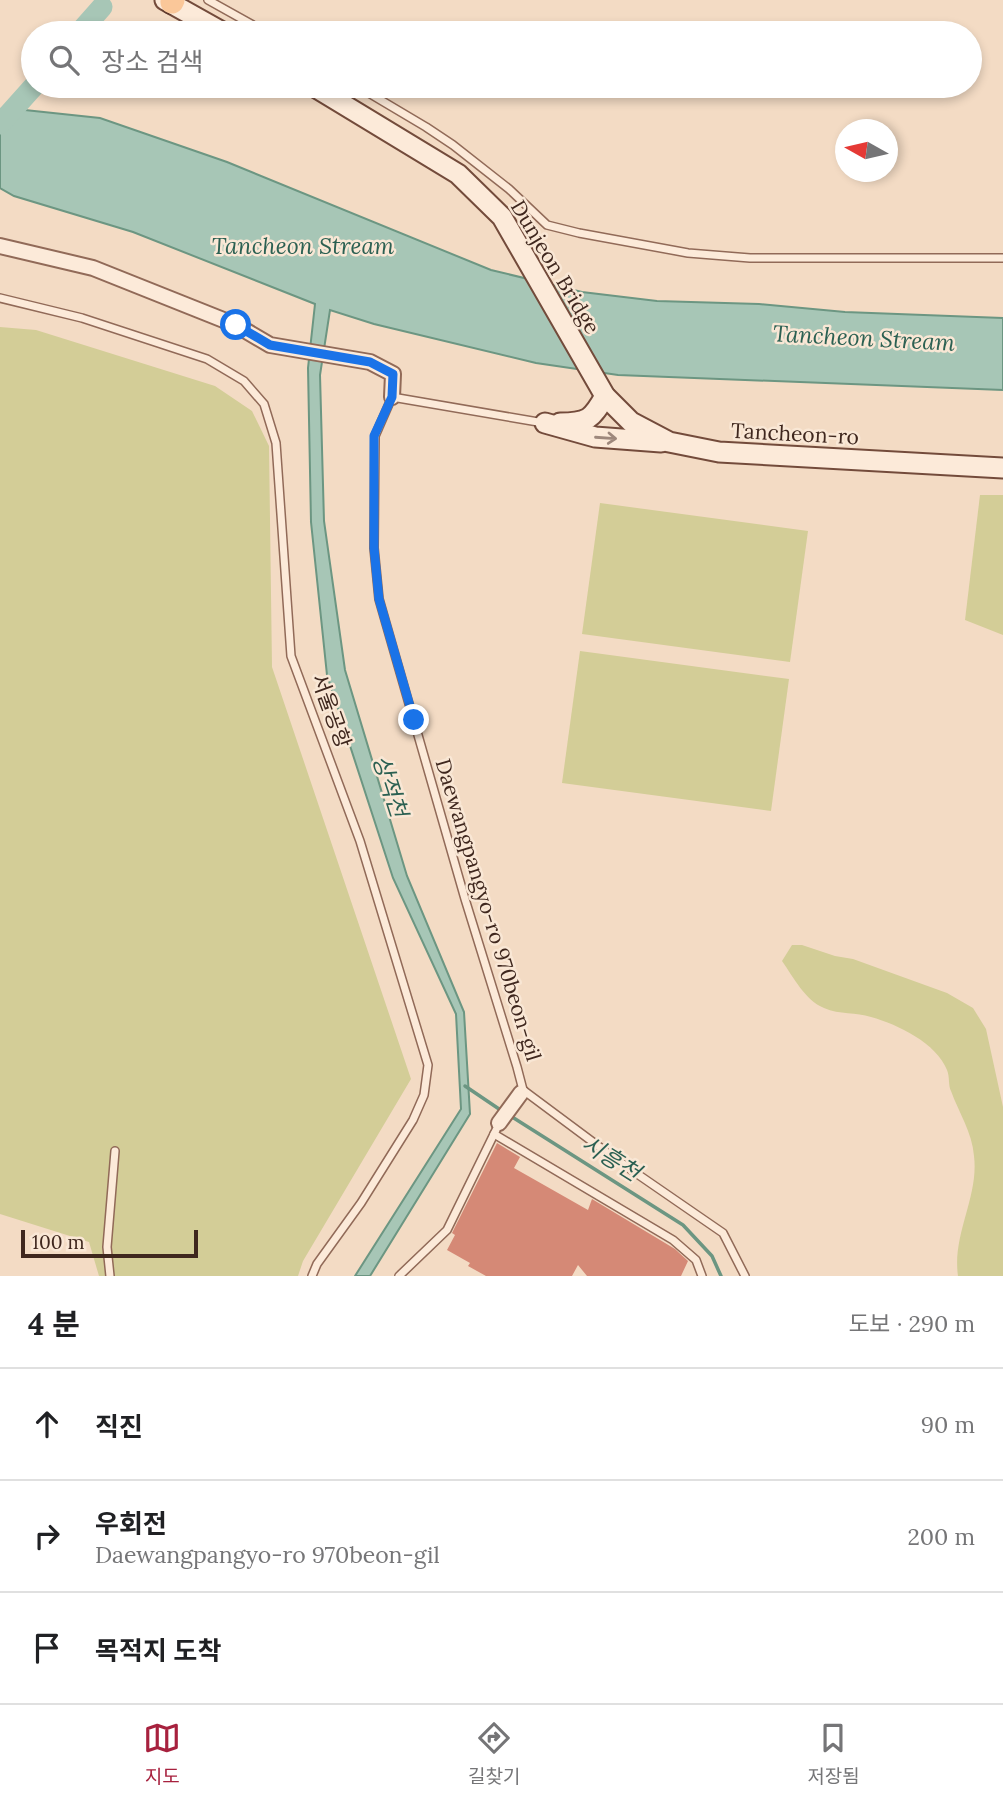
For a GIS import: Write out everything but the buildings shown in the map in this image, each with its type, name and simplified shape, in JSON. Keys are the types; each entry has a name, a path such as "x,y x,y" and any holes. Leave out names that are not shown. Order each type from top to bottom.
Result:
{"main road":[{"path":"170,1 204,21"},
{"name":"Dunjeon Bridge","path":"333,98 458,174 502,217 604,394"},
{"path":"545,423 576,423 594,416 604,394"},
{"name":"Tancheon-ro","path":"604,394 631,422 669,442 719,452 1003,468"},
{"path":"545,423 595,438 669,442"}],"street":[{"path":"0,246 93,268 236,325 270,345 370,362 393,374 392,397"},
{"path":"497,1128 522,1092"}],"lane":[{"path":"208,0 246,21"},
{"path":"377,98 453,145 509,189 547,225 688,253 750,258 1003,258"},
{"name":"서울공항","path":"0,298 82,318 207,359 244,381 264,404 276,443 291,656 360,841 428,1065 424,1095 413,1120 361,1203 317,1264 312,1276"},
{"path":"392,397 545,423"},
{"name":"Daewangpangyo-ro 970beon-gil","path":"392,397 374,436 374,548 379,599 522,1092"},
{"path":"522,1092 723,1233 745,1276"},
{"path":"399,1276 447,1230 497,1128 673,1240 696,1260 702,1276"},
{"path":"110,1276 107,1247 116,1151"}],"shaded area":[{"path":"0,327 36,330 215,386 252,411 269,446 272,667 411,1079 303,1261 298,1276 99,1276 89,1242 0,1214"},
{"path":"980,495 1003,495 1003,635 965,620"},
{"path":"600,503 808,531 790,662 582,634"},
{"path":"580,651 789,679 771,811 562,783"},
{"path":"792,945 802,945 853,959 947,993 973,1008 986,1029 1003,1107 1003,1276 958,1276 959,1245 973,1186 974,1156 968,1131 950,1089 948,1073 942,1060 926,1043 893,1025 865,1015 830,1010 811,1000 782,961"}],"water":[{"name":"Tancheon Stream","path":"0,109 100,118 227,162 491,270 582,292 657,301 1003,318 1003,390 618,375 536,363 374,324 330,310 320,375 324,521 345,670 407,876 464,1012 470,1114 370,1276 355,1276 461,1109 456,1014 393,878 327,675 311,522 308,368 315,304 133,232 14,196 0,188"}],"waterway":[{"path":"90,21 102,7"},
{"path":"0,124 23,98"},
{"name":"시흥천","path":"465,1086 502,1111"},
{"name":"시흥천","path":"509,1115 683,1225 712,1256 721,1276"}],"route":[{"path":"236,325 270,345 370,362 393,374 392,397 374,436 374,548 379,599 414,720"}],"water label":[{"name":"상적천","path":"390,786"}]}
